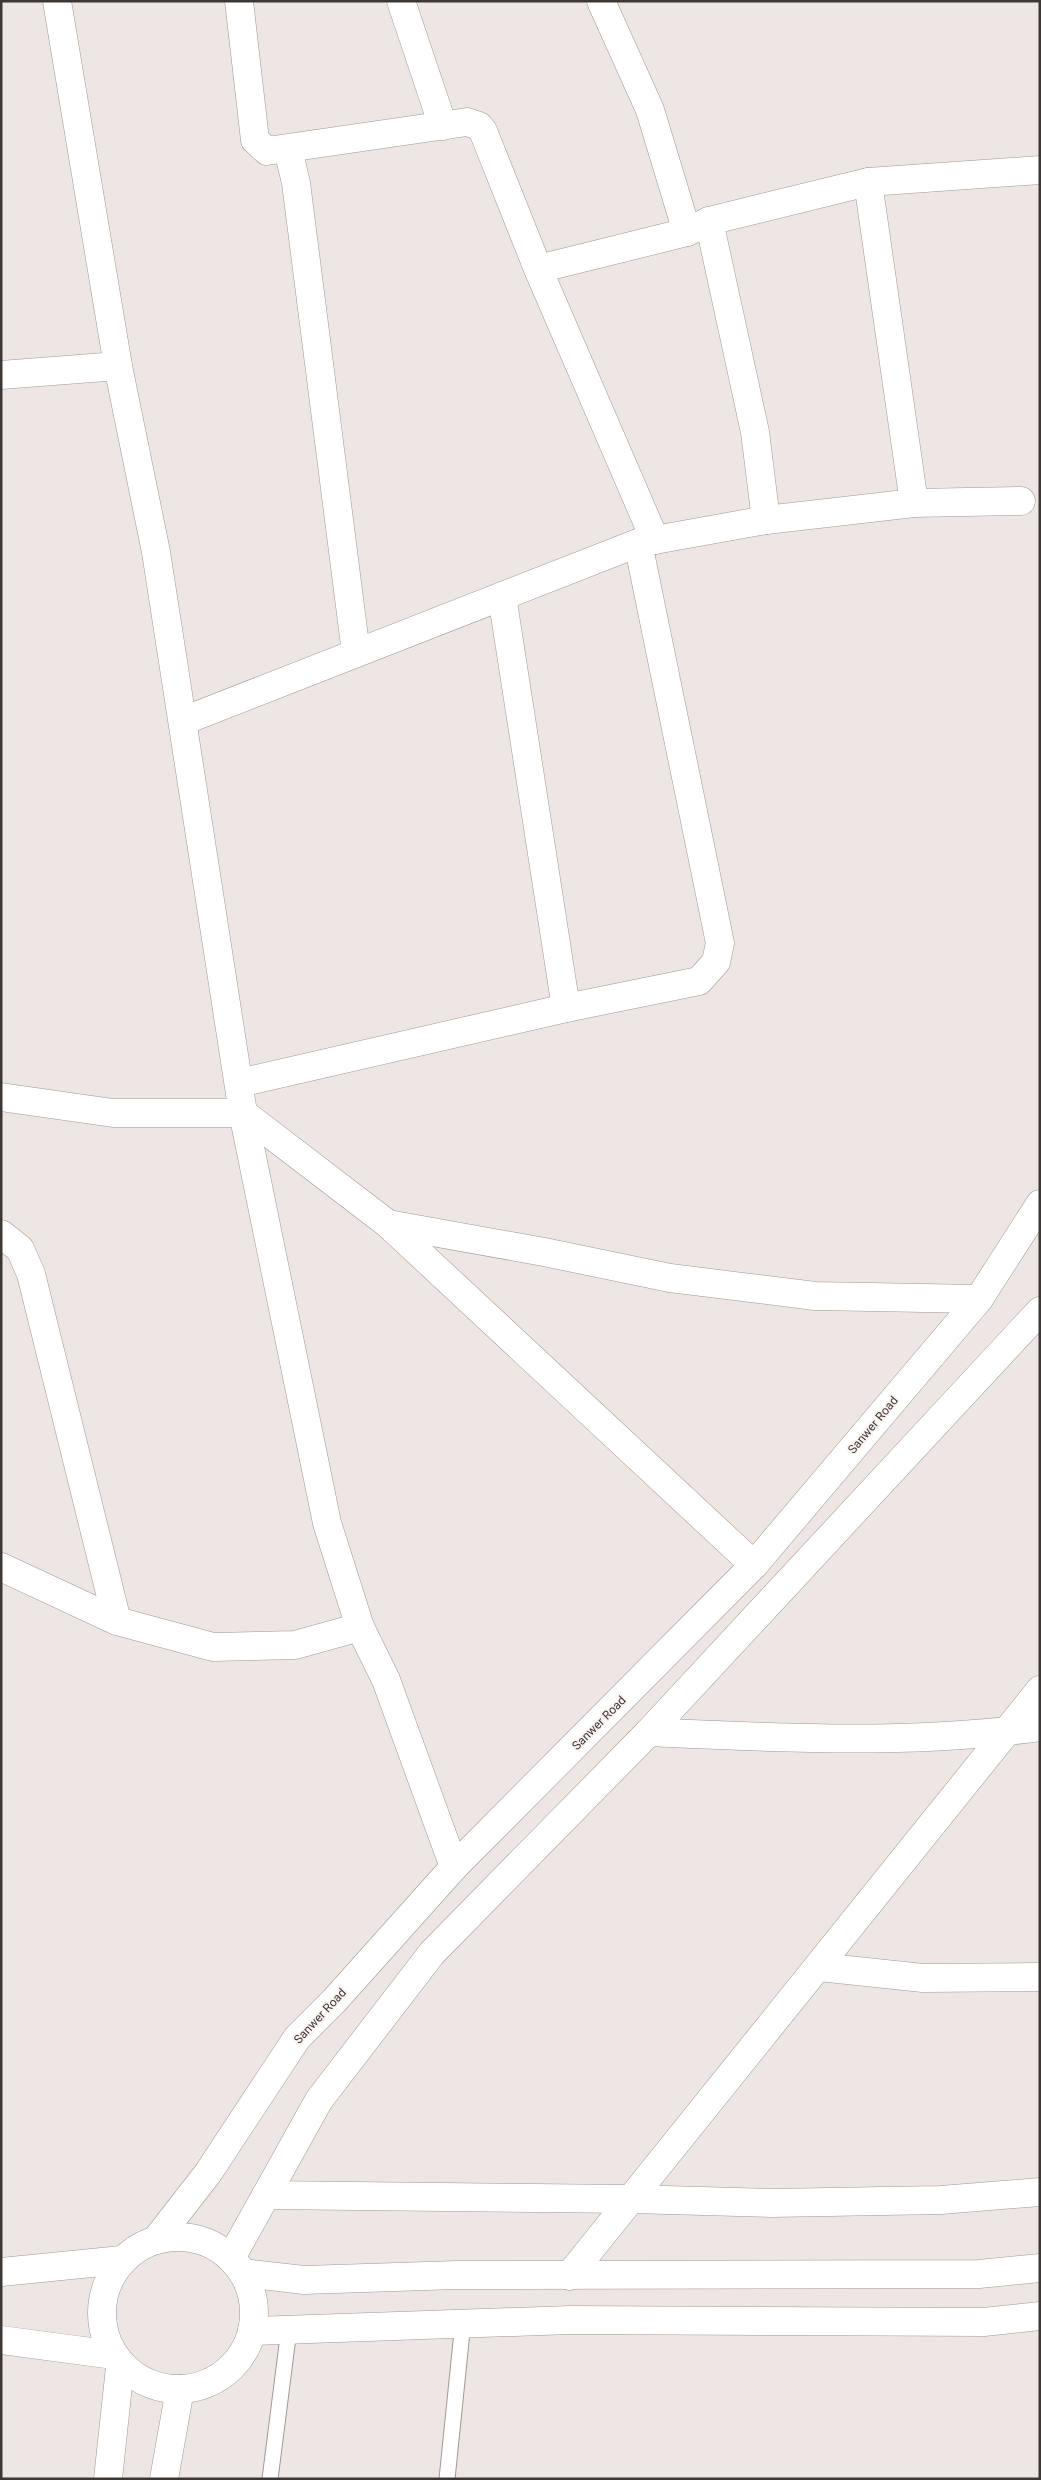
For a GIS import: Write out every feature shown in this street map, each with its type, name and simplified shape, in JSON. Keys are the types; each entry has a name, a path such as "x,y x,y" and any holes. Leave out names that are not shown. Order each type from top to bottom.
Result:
{"street":[{"path":"57,1 118,366 156,552 243,1113 327,1523 364,1636 386,1680 454,1867"},
{"path":"239,1 255,140 267,150 288,149 467,122 479,126 483,130 647,542 720,943 716,962 699,981 566,1008 239,1083"},
{"path":"401,1 443,126"},
{"path":"601,1 650,110 698,226 755,432 766,520"},
{"path":"288,149 296,183 356,653"},
{"path":"538,269 868,182 1040,170"},
{"path":"868,182 914,503"},
{"path":"1,375 118,366"},
{"path":"182,721 502,596 647,542 766,520 914,503 1021,501"},
{"path":"502,596 566,1008"},
{"path":"1,1097 113,1112 243,1113 388,1224 754,1565"},
{"name":"Sanwer Road","path":"156,2240 208,2172 297,2038 334,2001 454,1867 754,1565 979,1299 1040,1204"},
{"path":"388,1224 544,1252 670,1278 815,1296 979,1299"},
{"path":"1,1234 20,1249 30,1274 117,1621"},
{"path":"237,2266 266,2195 319,2100 432,1953 648,1732 1040,1311"},
{"path":"1,1567 117,1621 213,1647 295,1645 364,1636"},
{"path":"569,2276 1040,1690"},
{"path":"648,1732 773,1738 896,1738 1008,1732 1040,1727"},
{"path":"819,1967 923,1978 1040,1977"},
{"path":"266,2195 632,2199 782,2203 941,2200 1040,2192"},
{"path":"1,2340 117,2361 160,2387 180,2389 199,2386 218,2378 233,2366 245,2349 252,2331 254,2311 251,2292 237,2266 214,2246 196,2239 176,2237 156,2240 138,2248 122,2260 110,2276 101,2314 104,2334 117,2361 108,2479"},
{"path":"1,2272 122,2260"},
{"path":"237,2266 304,2280 457,2275 979,2274 1040,2268"},
{"path":"252,2331 463,2322 570,2320 984,2322 1040,2316"},
{"path":"164,2479 180,2389"}],"lane":[{"path":"448,2479 463,2322"},
{"path":"270,2479 289,2330"}]}
